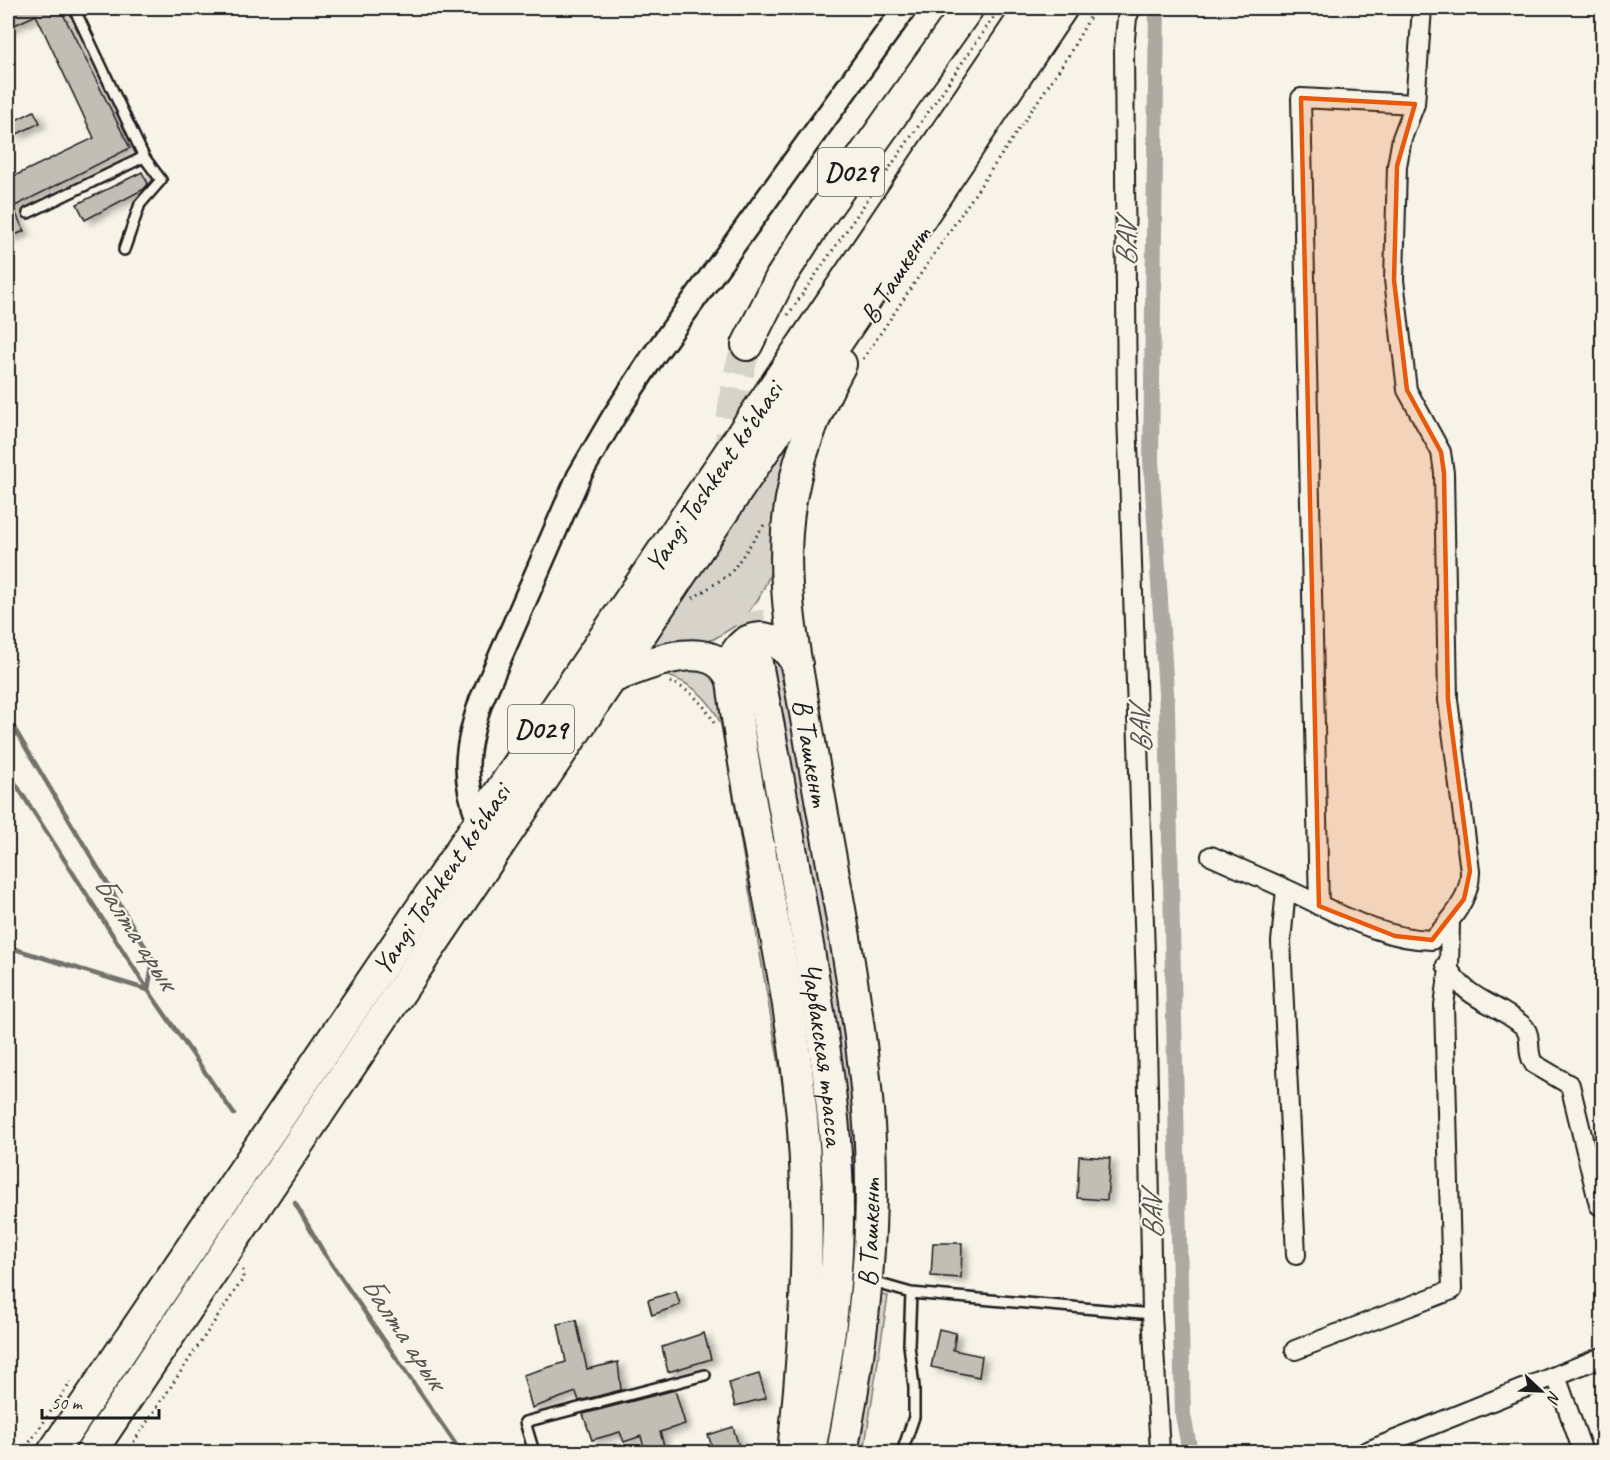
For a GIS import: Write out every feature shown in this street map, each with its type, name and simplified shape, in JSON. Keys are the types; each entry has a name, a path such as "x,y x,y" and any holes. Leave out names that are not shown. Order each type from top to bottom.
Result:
{"highway":[{"name":"D029","path":"747,345 781,277 817,221 968,8"},
{"name":"Yangi Toshkent ko‘chasi","path":"53,1452 1030,8"},
{"name":"Yangi Toshkent ko‘chasi","path":"91,1452 1062,8"},
{"name":"В Ташкент","path":"843,1452 859,1359 868,1280 872,1173 866,1085 856,1008 797,665 787,579 789,519 799,466 830,383 861,328 918,239 998,100"},
{"path":"792,1452 807,1291 808,1241 804,1139 792,1030 731,678 731,664 736,652 746,643 759,638 771,639 782,644 797,665"},
{"path":"612,678 650,663 701,654 721,664 731,678"},
{"name":"Чарвакская трасса","path":"756,658 819,1009 836,1153 838,1212 834,1299 828,1357 810,1452"}],"street":[{"path":"479,821 469,796 466,776 467,751 472,726 579,476 652,358 904,8"},
{"path":"1131,8 1127,18 1124,49 1126,413 1146,971 1152,1314 1160,1452"},
{"path":"1422,8 1415,104 1402,138 1396,166 1394,280 1407,390 1441,452 1444,473 1448,699 1471,880 1464,898 1450,921 1432,940"},
{"path":"1318,906 1301,98 1415,104"},
{"path":"1211,856 1286,889 1318,906 1395,936 1432,940"},
{"path":"1286,889 1281,942 1296,1255"},
{"path":"1295,1350 1452,1290 1444,1005 1449,969 1450,921"},
{"path":"1432,940 1463,989 1523,1026 1529,1039 1530,1059 1570,1085 1599,1205"},
{"path":"1365,1452 1602,1356"},
{"path":"1556,1376 1583,1452"}],"lane":[{"path":"74,8 144,157 161,180 141,204 124,250"},
{"path":"28,213 144,157"},
{"path":"868,1280 911,1293 1152,1314"},
{"path":"902,1452 914,1417 914,1388 909,1345 911,1293"},
{"path":"534,1452 525,1422 705,1375"}],"path":[{"path":"859,364 1067,58 1095,8"},
{"path":"689,601 730,574 768,522 789,519"},
{"path":"666,681 679,686 698,700 709,714 717,730"},
{"path":"127,1452 243,1279 243,1266"}],"highlighted area":[{"path":"1301,98 1415,104 1397,166 1394,280 1407,390 1441,452 1444,473 1448,700 1470,871 1464,899 1432,940 1395,936 1319,906"}],"shaded area":[{"path":"804,414 772,570 759,598 740,623 714,639 646,655"},
{"path":"772,656 777,657 812,816 845,1009 861,1210 832,1452 821,1452 832,1007"},
{"path":"704,662 718,670 724,686 792,1113 795,1334 781,1452 778,1452 789,1355 793,1290 793,1223 787,1112 721,725 710,705 694,689 674,678 652,673"},
{"path":"878,1295 888,1296 864,1452 853,1452"}],"building":[{"path":"8,8 60,8 130,148 13,207 24,231 8,238 8,179 94,138 36,15 8,28"},
{"path":"34,111 40,123 15,135 10,123"},
{"path":"142,172 148,184 144,189 85,220 77,204"},
{"path":"1079,1156 1110,1158 1107,1200 1077,1198"},
{"path":"933,1243 962,1243 961,1278 931,1276"},
{"path":"676,1291 680,1305 652,1315 648,1300"},
{"path":"576,1320 587,1369 618,1362 621,1390 579,1401 576,1392 532,1408 523,1375 566,1362 558,1324"},
{"path":"939,1329 956,1333 953,1350 982,1356 979,1377 931,1367"},
{"path":"704,1333 711,1359 668,1372 662,1347"},
{"path":"759,1374 766,1398 735,1406 729,1383"},
{"path":"675,1390 685,1424 660,1432 666,1452 645,1452 641,1436 624,1442 620,1432 592,1440 583,1414"},
{"path":"733,1427 739,1447 714,1452 708,1435"}],"waterway":[{"name":"BAV","path":"1157,8 1151,459 1167,709 1183,1415 1190,1452"},
{"path":"8,718 153,960 148,990"},
{"name":"Балта арык","path":"8,772 148,990 234,1114"},
{"path":"8,947 148,990"},
{"name":"Балта арык","path":"295,1203 324,1253 461,1452"}],"tunnel":[{"path":"747,345 737,383 732,422 731,461 737,541 756,658"}]}
